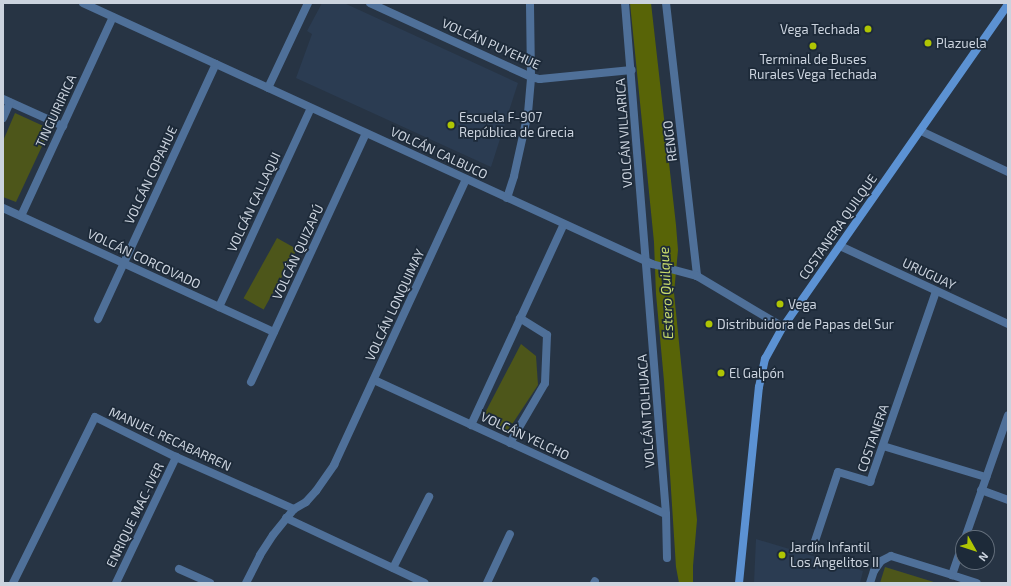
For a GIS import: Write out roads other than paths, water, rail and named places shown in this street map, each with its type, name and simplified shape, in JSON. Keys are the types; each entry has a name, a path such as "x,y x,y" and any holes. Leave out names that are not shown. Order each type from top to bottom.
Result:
{"main road":[{"name":"COSTANERA QUILQUE","path":"739,583 762,373 765,359 782,327 921,131 1008,4"}],"street":[{"name":"VOLCÁN CALBUCO","path":"83,3 649,263 696,276 782,327"},
{"path":"268,88 308,3"},
{"name":"VOLCÁN PUYEHUE","path":"370,3 532,77 540,79 632,70"},
{"path":"507,198 514,176 528,113 532,77 530,3"},
{"name":"VOLCÁN VILLARICA","path":"625,3 649,263"},
{"name":"RENGO","path":"666,3 696,276"},
{"name":"TINGUIRIRICA","path":"21,216 113,17"},
{"name":"VOLCÁN COPAHUE","path":"98,319 216,64"},
{"path":"3,118 7,101 63,126"},
{"name":"VOLCÁN CALLAQUI","path":"219,307 311,108"},
{"path":"921,131 1008,172"},
{"name":"VOLCÁN QUIZAPÚ","path":"251,382 366,133"},
{"name":"VOLCÁN LONQUIMAY","path":"246,583 260,555 286,518 294,509 306,502 316,491 334,465 466,179"},
{"name":"VOLCÁN CORCOVADO","path":"3,208 274,332"},
{"path":"471,425 564,224"},
{"name":"URUGUAY","path":"840,246 1008,324"},
{"name":"VOLCÁN TOLHUACA","path":"649,263 666,514 667,558"},
{"name":"COSTANERA","path":"812,550 838,472 870,482 936,291"},
{"path":"510,443 545,383 547,334 520,318"},
{"name":"VOLCÁN YELCHO","path":"374,380 666,514"},
{"path":"968,530 1008,415"},
{"name":"MANUEL RECABARREN","path":"13,583 95,417 176,457 294,509"},
{"path":"883,446 986,477"},
{"name":"ENRIQUE MAC-IVER","path":"116,583 176,457"},
{"path":"981,490 1008,500"},
{"path":"393,568 429,497"},
{"path":"286,518 425,583"},
{"path":"487,583 510,534"},
{"path":"870,583 874,571 881,561 891,556 977,583"},
{"path":"952,575 955,566"},
{"path":"179,569 210,583"}],"water":[{"name":"Estero Quilque","path":"630,3 651,3 676,225 678,250 674,293 697,520 693,583 679,583 676,567 664,381 656,294 654,242"}],"place":[{"name":"Vega Techada","path":"868,29"},
{"name":"Plazuela","path":"928,43"},
{"name":"Terminal de Buses Rurales Vega Techada","path":"813,46"},
{"name":"Escuela F-907 República de Grecia","path":"451,125"},
{"name":"Vega","path":"780,304"},
{"name":"Distribuidora de Papas del Sur","path":"709,324"},
{"name":"El Galpón","path":"721,373"},
{"name":"Jardín Infantil Los Angelitos II","path":"782,555"}]}
